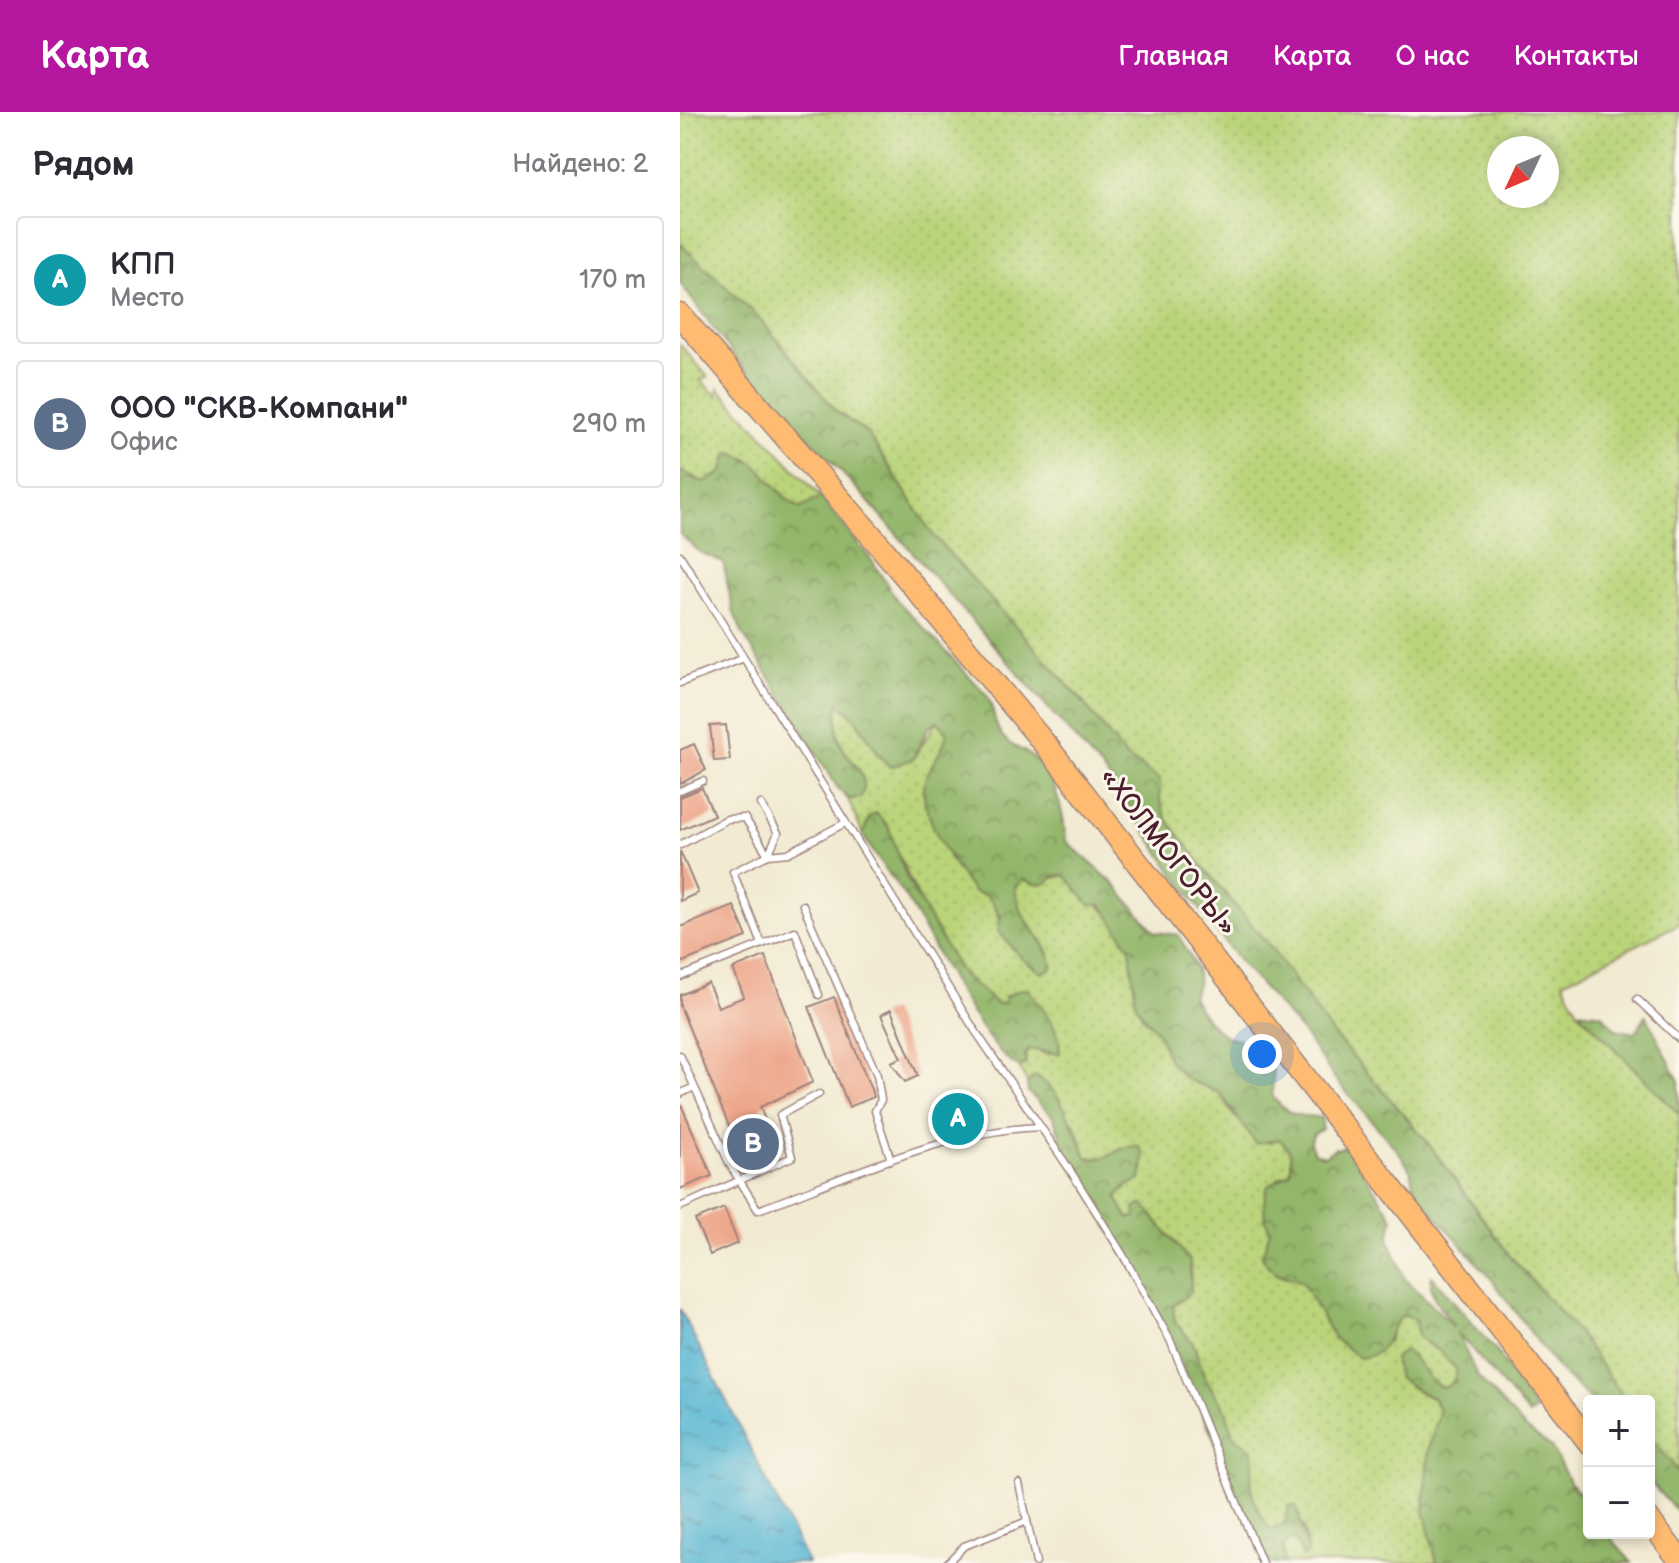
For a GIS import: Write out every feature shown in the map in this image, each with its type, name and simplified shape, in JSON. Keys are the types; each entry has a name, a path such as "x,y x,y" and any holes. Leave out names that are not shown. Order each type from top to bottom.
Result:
{"highway":[{"name":"«ХОЛМОГОРЫ»","path":"680,315 876,541 1049,749 1583,1434"},
{"path":"1655,1528 1679,1559"}],"lane":[{"path":"681,558 974,1029 1123,1255 1170,1340 1262,1563"},
{"path":"680,683 744,658"},
{"path":"680,791 703,781"},
{"path":"761,804 778,833 768,855"},
{"path":"680,845 727,819 745,818 768,855"},
{"path":"762,944 733,872 768,855 788,853 845,823"},
{"path":"803,905 877,1075 881,1100 875,1111 891,1160"},
{"path":"680,977 795,931 819,995"},
{"path":"1637,999 1679,1039"},
{"path":"680,1055 739,1179 758,1210 891,1160 1001,1128 1041,1127"},
{"path":"680,1094 694,1087"},
{"path":"680,1207 723,1191 739,1179 792,1157 780,1115 819,1094"},
{"path":"1019,1483 1036,1563"},
{"path":"947,1563 964,1546 1025,1522"}],"green space":[{"path":"680,112 1679,112 1679,924 1563,982 1578,1011 1679,1114 1679,1472 1655,1443 1655,1395 1622,1395 1580,1335 1511,1257 1425,1139 1332,1033 1271,948 1203,867 1166,818 1145,768 1127,758 1077,695 933,535 868,434 836,411 759,318 680,244"},
{"path":"680,244 759,318 836,411 868,434 933,535 1077,695 1127,758 1160,779 1160,800 1166,818 1271,948 1332,1033 1425,1139 1511,1257 1580,1335 1622,1395 1586,1395 1558,1369 1490,1277 1428,1207 1413,1186 1411,1171 1398,1151 1336,1080 1299,1028 1240,962 1174,874 1112,781 861,493 741,365 680,283"},
{"path":"680,344 708,377 700,380 717,396 718,388 821,497 800,508 790,502 750,461 728,453 722,473 704,482 680,471"},
{"path":"728,453 750,461 800,508 821,497 873,562 896,599 986,694 1004,738 1031,756 1052,784 1066,841 1113,883 1155,932 1179,935 1197,972 1192,996 1208,1020 1224,1035 1255,1044 1265,1052 1273,1071 1273,1098 1280,1105 1295,1114 1322,1118 1322,1129 1313,1135 1310,1143 1314,1153 1325,1156 1334,1149 1347,1147 1393,1218 1389,1239 1405,1279 1454,1327 1434,1297 1432,1276 1497,1352 1536,1411 1529,1415 1457,1332 1477,1376 1525,1428 1551,1447 1570,1483 1583,1497 1583,1539 1612,1539 1632,1563 1437,1563 1424,1511 1429,1447 1440,1411 1433,1399 1398,1378 1394,1358 1405,1351 1432,1381 1444,1388 1454,1382 1457,1370 1438,1350 1418,1337 1415,1320 1404,1315 1378,1352 1359,1358 1334,1338 1302,1282 1278,1274 1269,1267 1262,1256 1270,1231 1265,1198 1268,1186 1290,1173 1289,1151 1279,1139 1256,1144 1220,1093 1186,1079 1168,1059 1159,1035 1136,1005 1130,948 1102,905 1090,905 1065,875 1054,876 1046,884 1034,884 1023,879 1015,887 1017,901 1027,922 1050,957 1052,968 1042,973 1022,959 998,931 1001,916 988,896 973,892 966,882 939,839 926,807 925,781 947,731 937,721 928,728 913,759 890,767 852,715 838,703 841,745 864,781 860,798 848,799 839,790 743,634 733,611 723,562 701,553 680,534 680,471 704,482 722,473"},
{"path":"837,703 848,708 882,759 913,759 937,721 947,731 946,745 932,766 948,856 973,892 988,896 1012,948 1032,961 1052,968 1045,947 1017,900 1015,887 1023,879 1034,884 1065,875 1119,926 1130,949 1136,999 1142,1016 1220,1093 1233,1115 1268,1143 1279,1139 1287,1147 1291,1159 1290,1173 1278,1178 1264,1217 1271,1231 1262,1256 1277,1275 1302,1281 1334,1338 1388,1342 1395,1321 1404,1315 1415,1320 1426,1345 1438,1350 1457,1370 1454,1382 1444,1388 1432,1381 1404,1351 1409,1386 1433,1399 1440,1411 1429,1447 1424,1498 1437,1563 1285,1563 1283,1548 1288,1541 1295,1538 1306,1543 1304,1527 1288,1514 1285,1523 1272,1530 1265,1521 1251,1487 1251,1449 1233,1435 1226,1411 1204,1376 1193,1343 1175,1322 1173,1306 1191,1292 1190,1261 1144,1205 1136,1217 1128,1218 1116,1197 1143,1172 1144,1154 1122,1147 1104,1159 1087,1157 1075,1125 1034,1077 1027,1083 1019,1067 1026,1064 1025,1055 1029,1048 1049,1055 1055,1030 1029,990 1021,989 1005,997 1006,1003 997,1004 982,994 941,941 899,856 869,818 863,835 848,799 860,798 864,781 841,744"},
{"path":"876,813 888,826 907,878 963,975 997,1004 1005,1003 1005,997 1021,989 1029,990 1055,1029 1059,1054 1029,1049 1025,1055 1026,1064 1019,1067 991,1041 960,994 905,897 863,835 869,818"},
{"path":"1578,1011 1602,1014 1615,1029 1635,1033 1646,1015 1679,1081 1679,1114"},
{"path":"1034,1077 1044,1082 1059,1100 1087,1157 1107,1157 1132,1146 1139,1146 1144,1154 1141,1180 1126,1186 1117,1197 1128,1218 1136,1217 1135,1208 1143,1204 1190,1261 1191,1292 1173,1306 1175,1322 1193,1343 1204,1376 1226,1411 1233,1435 1251,1449 1251,1487 1265,1521 1272,1530 1285,1523 1289,1505 1296,1506 1308,1551 1303,1557 1295,1539 1288,1541 1283,1548 1285,1563 1268,1563 1154,1303 1107,1225 1100,1203 1066,1157 1054,1117 1028,1092 1027,1083"},
{"path":"1655,1443 1679,1472 1679,1514 1655,1488"}],"water":[{"path":"680,1309 808,1563 680,1563"}],"building":[{"path":"726,725 730,760 714,761 710,726"},
{"path":"694,744 706,770 680,784 680,750"},
{"path":"702,788 714,815 680,830 680,797"},
{"path":"680,851 698,893 680,901"},
{"path":"734,906 747,937 680,963 680,927"},
{"path":"765,956 813,1082 760,1107 779,1156 747,1170 680,1006 680,995 708,983 718,1007 744,997 733,969"},
{"path":"834,997 874,1097 849,1107 809,1007"},
{"path":"891,1010 918,1076 905,1082 891,1062 901,1058 881,1015"},
{"path":"680,1102 712,1176 680,1189"},
{"path":"966,1105 972,1127 950,1133 944,1112"},
{"path":"724,1208 738,1243 710,1255 695,1220"}],"place":[{"name":"КПП","path":"958,1119"},
{"name":"ООО \"СКВ-Компани\"","path":"753,1144"}]}
